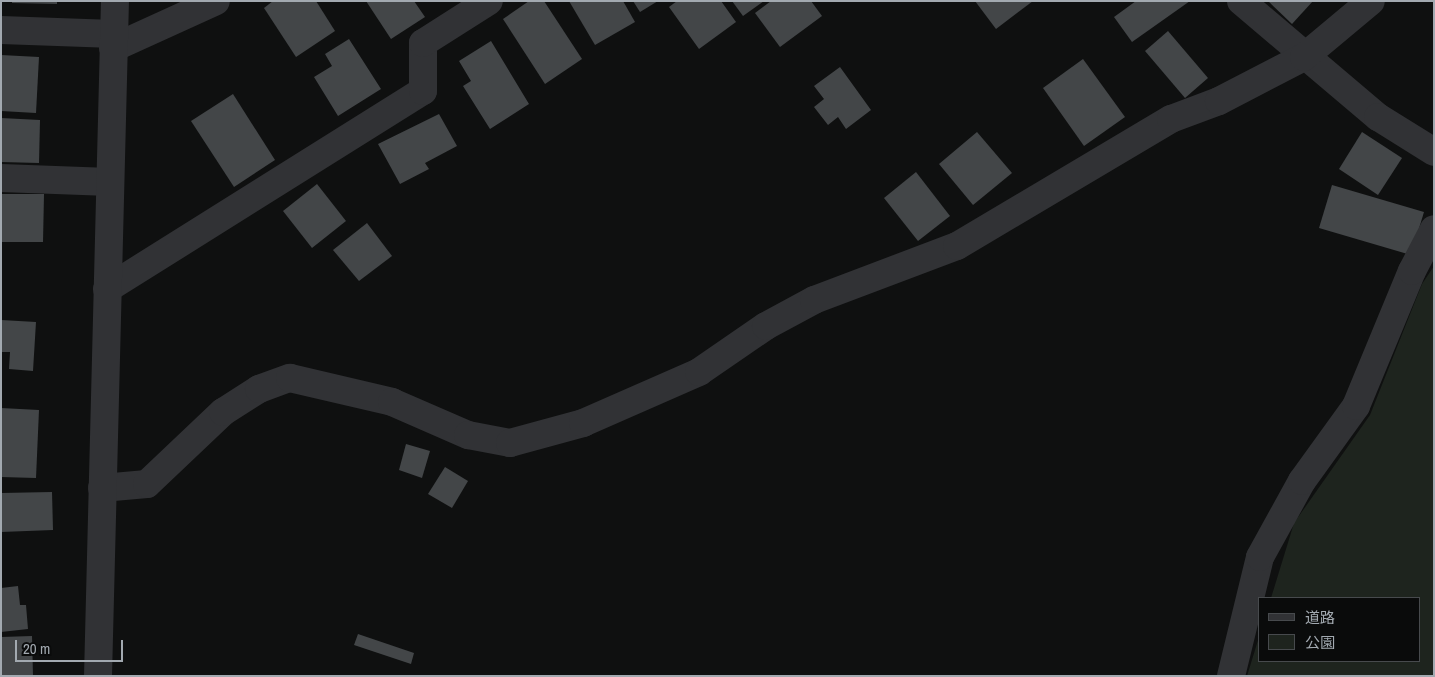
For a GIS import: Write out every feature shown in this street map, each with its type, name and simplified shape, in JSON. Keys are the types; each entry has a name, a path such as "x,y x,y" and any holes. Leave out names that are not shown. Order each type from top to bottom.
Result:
{"street":[{"path":"98,676 106,289 115,1"},
{"path":"1,30 114,41 216,1"},
{"path":"106,289 423,91 423,44 489,1"},
{"path":"1242,1 1304,57 1378,117 1434,152"},
{"path":"102,488 147,484 223,412 258,389 290,378 392,402 468,435 510,443 583,423 699,372 766,326 814,300 957,246 1171,119 1219,100 1304,57 1371,1"},
{"path":"1,178 110,182"},
{"path":"1231,676 1260,557 1302,481 1356,406 1412,271 1434,229"}],"green space":[{"path":"1434,266 1434,676 1247,676 1258,640 1258,662 1420,662 1420,597 1271,597 1294,523 1370,415 1422,284"}],"building":[{"path":"12,1 57,1 57,4 12,3"},
{"path":"273,1 316,1 335,31 296,57 264,8"},
{"path":"366,1 414,1 425,17 391,39"},
{"path":"529,1 544,1 582,59 545,84 503,19"},
{"path":"569,1 623,1 635,22 595,45"},
{"path":"633,1 658,1 640,12"},
{"path":"677,1 721,1 736,22 699,49 669,7"},
{"path":"732,1 764,1 743,16"},
{"path":"771,1 811,1 822,16 780,47 755,13"},
{"path":"975,1 1033,1 996,29"},
{"path":"1136,1 1190,1 1132,42 1114,17"},
{"path":"1268,1 1313,1 1292,24"},
{"path":"1168,31 1208,78 1185,98 1145,51"},
{"path":"349,39 381,89 338,116 314,77 332,66 325,54"},
{"path":"491,41 529,104 490,129 463,86 471,81 459,61"},
{"path":"1,55 39,57 36,113 1,111"},
{"path":"1083,59 1125,117 1084,146 1043,88"},
{"path":"840,67 871,110 846,129 838,117 828,125 814,107 824,99 814,86"},
{"path":"233,94 275,160 234,187 191,121"},
{"path":"439,114 457,146 425,163 429,169 400,184 378,144"},
{"path":"1,118 40,120 39,163 1,162"},
{"path":"977,132 1012,173 973,205 939,164"},
{"path":"1362,132 1402,158 1378,195 1339,169"},
{"path":"916,172 950,216 918,241 884,198"},
{"path":"317,184 346,221 312,248 283,211"},
{"path":"1332,185 1424,212 1411,255 1319,228"},
{"path":"1,194 44,194 43,242 1,242"},
{"path":"367,223 392,256 359,281 333,250"},
{"path":"1,320 36,322 33,371 9,369 10,352 1,352"},
{"path":"1,408 39,410 36,478 1,477"},
{"path":"406,444 430,451 422,478 399,470"},
{"path":"445,467 468,481 452,508 428,494"},
{"path":"52,492 53,530 1,532 1,493"},
{"path":"18,586 20,605 26,605 28,629 1,632 1,588"},
{"path":"358,634 414,653 411,664 354,645"},
{"path":"32,636 33,676 1,676 1,637"}]}
